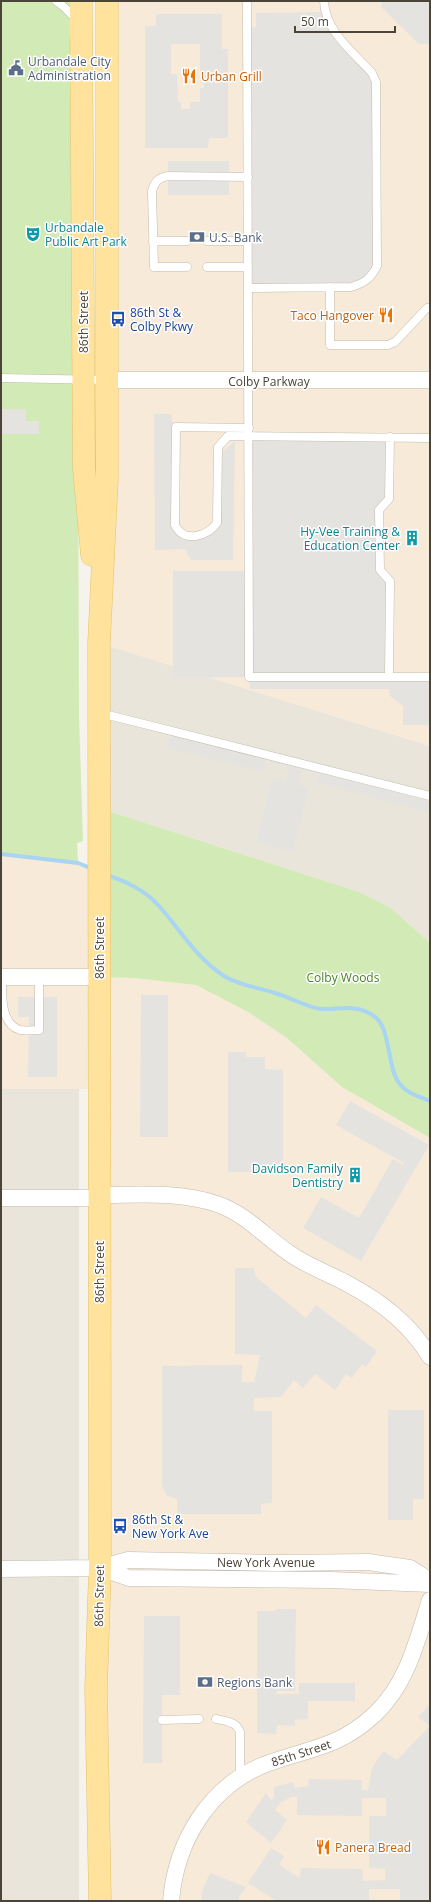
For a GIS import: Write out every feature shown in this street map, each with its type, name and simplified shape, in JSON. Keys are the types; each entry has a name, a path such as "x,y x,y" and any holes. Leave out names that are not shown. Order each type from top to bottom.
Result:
{"main road":[{"name":"86th Street","path":"81,1 84,468 99,643"},
{"name":"86th Street","path":"100,1901 96,1689 100,1568 99,643 107,478 107,1"}],"street":[{"name":"Colby Parkway","path":"107,380 430,380"},
{"path":"1,977 99,977"},
{"path":"1,1198 165,1195 195,1198 217,1204 237,1213 255,1225 287,1252 307,1265 348,1284 372,1298 425,1341 430,1357"},
{"name":"New York Avenue","path":"1,1569 100,1568 128,1560 276,1563 368,1562 410,1568 430,1581"},
{"name":"New York Avenue","path":"100,1568 129,1578 338,1580 430,1584"},
{"name":"85th Street","path":"171,1901 178,1860 187,1838 198,1818 212,1801 227,1787 240,1778 267,1763 323,1747 359,1728 376,1713 392,1695 403,1677 415,1649 430,1600"}],"lane":[{"path":"56,1 64,6 82,26"},
{"path":"247,1 249,677 430,677"},
{"path":"248,288 351,287 364,284 373,275 377,266 376,82 372,73 331,27 325,12 324,1"},
{"path":"187,267 154,267 152,191 156,181 160,178 168,176 248,177"},
{"path":"153,241 188,241"},
{"path":"207,241 248,241"},
{"path":"207,267 248,267"},
{"path":"330,288 330,345 388,345 395,342 427,308 430,308"},
{"path":"1,378 107,380"},
{"path":"249,433 228,436 218,447 217,523 207,534 196,536 185,535 178,531 175,525 176,427 249,433 430,438"},
{"path":"389,677 390,581 380,570 380,510 389,499 390,437"},
{"path":"100,713 430,796"},
{"path":"1,977 2,1013 19,1030 39,1030 39,977"},
{"path":"162,1720 199,1719"},
{"path":"216,1719 233,1723 238,1727 240,1732 240,1778"}],"shaded area":[{"path":"107,1 430,1 430,746 99,643"},
{"path":"382,1 430,1 430,44 419,44 381,7"},
{"path":"325,12 331,27 372,73 377,266 364,284 248,288 247,28 256,27 256,13"},
{"path":"156,14 222,14 222,49 228,49 228,138 209,138 208,148 145,148 145,26 156,26","holes":["171,44 200,44 200,78 204,79 204,88 200,88 200,102 190,102 190,109 181,109 181,102 178,102 177,74 171,74"]},
{"path":"168,161 229,161 229,195 168,195"},
{"path":"1,409 26,409 26,421 39,421 39,434 1,434"},
{"path":"154,414 172,414 172,421 176,427 175,525 185,535 213,528 218,456 235,441 233,560 191,560 185,549 155,550"},
{"path":"249,437 390,437 389,499 379,510 380,570 390,581 389,677 430,677 430,725 403,725 403,706 390,696 389,689 250,689 249,677 173,678 173,571 249,571"},
{"path":"99,643 430,746 430,943 391,908 359,892 99,808"},
{"path":"172,730 430,796 430,812 317,783 319,773 302,770 298,785 309,788 293,852 256,842 272,779 286,782 289,766 267,761 264,772 167,748"},
{"path":"1,854 78,863 99,872 99,977 134,978 196,985 248,1012 287,1038 342,1087 430,1138 430,1901 100,1901 99,1089 1,1089"},
{"path":"141,995 168,995 168,1137 140,1137"},
{"path":"18,997 57,997 57,1077 28,1077 29,1017 18,1017"},
{"path":"228,1052 246,1052 246,1057 265,1057 265,1069 283,1070 283,1172 228,1172"},
{"path":"1,1089 79,1089 79,1901 1,1901"},
{"path":"350,1101 429,1145 361,1261 303,1228 321,1197 359,1218 393,1159 403,1165 404,1163 336,1125"},
{"path":"235,1268 254,1268 256,1277 306,1318 316,1305 377,1351 366,1367 362,1364 352,1378 346,1374 335,1390 315,1374 303,1388 294,1380 281,1397 254,1398 254,1411 272,1411 272,1503 261,1504 261,1514 177,1514 177,1499 166,1495 162,1485 162,1366 242,1365 242,1382 254,1382 260,1355 235,1354"},
{"path":"388,1410 424,1410 424,1499 413,1499 413,1520 388,1520"},
{"path":"276,1609 296,1609 295,1691 277,1691 276,1694 299,1694 299,1683 355,1683 355,1701 308,1701 308,1719 295,1720 295,1726 277,1725 276,1734 257,1733 257,1611 276,1611"},
{"path":"144,1616 180,1616 180,1695 162,1695 162,1763 143,1763"},
{"path":"430,1704 430,1726 418,1717"},
{"path":"430,1726 430,1901 400,1901 400,1889 369,1889 369,1901 277,1901 248,1883 271,1848 284,1856 279,1865 300,1878 301,1868 362,1869 363,1881 385,1880 385,1869 369,1868 369,1816 386,1816 386,1798 362,1798 362,1816 297,1815 297,1797 291,1797 280,1803 275,1810 287,1820 271,1843 246,1822 266,1793 271,1800 274,1798 274,1787 293,1782 295,1788 308,1786 309,1779 362,1780 362,1790 368,1790 372,1768 383,1751 397,1760"},
{"path":"210,1873 246,1887 239,1897 239,1901 201,1901 203,1889"}],"green space":[{"path":"1,1 69,1 69,32 77,104 79,716 83,841 77,843 78,863 1,854"},
{"name":"Colby Woods","path":"99,808 359,892 391,908 430,943 430,1138 342,1087 287,1038 248,1012 196,985 134,978 99,977"}],"waterway":[{"path":"1,854 78,863 93,869"},
{"path":"106,875 134,887 153,900 205,961 231,980 278,994 316,1008 354,1008 374,1016 379,1021 383,1029 392,1068 399,1083 409,1092 430,1101"}],"place":[{"name":"Urbandale City Administration","path":"16,68"},
{"name":"Urban Grill","path":"189,76"},
{"name":"Urbandale Public Art Park","path":"33,234"},
{"name":"U.S. Bank","path":"197,237"},
{"name":"Taco Hangover","path":"386,315"},
{"name":"86th St & Colby Pkwy","path":"118,319"},
{"name":"Hy-Vee Training & Education Center","path":"412,538"},
{"name":"Davidson Family Dentistry","path":"355,1175"},
{"name":"86th St & New York Ave","path":"120,1526"},
{"name":"Regions Bank","path":"205,1682"},
{"name":"Panera Bread","path":"323,1847"}]}
